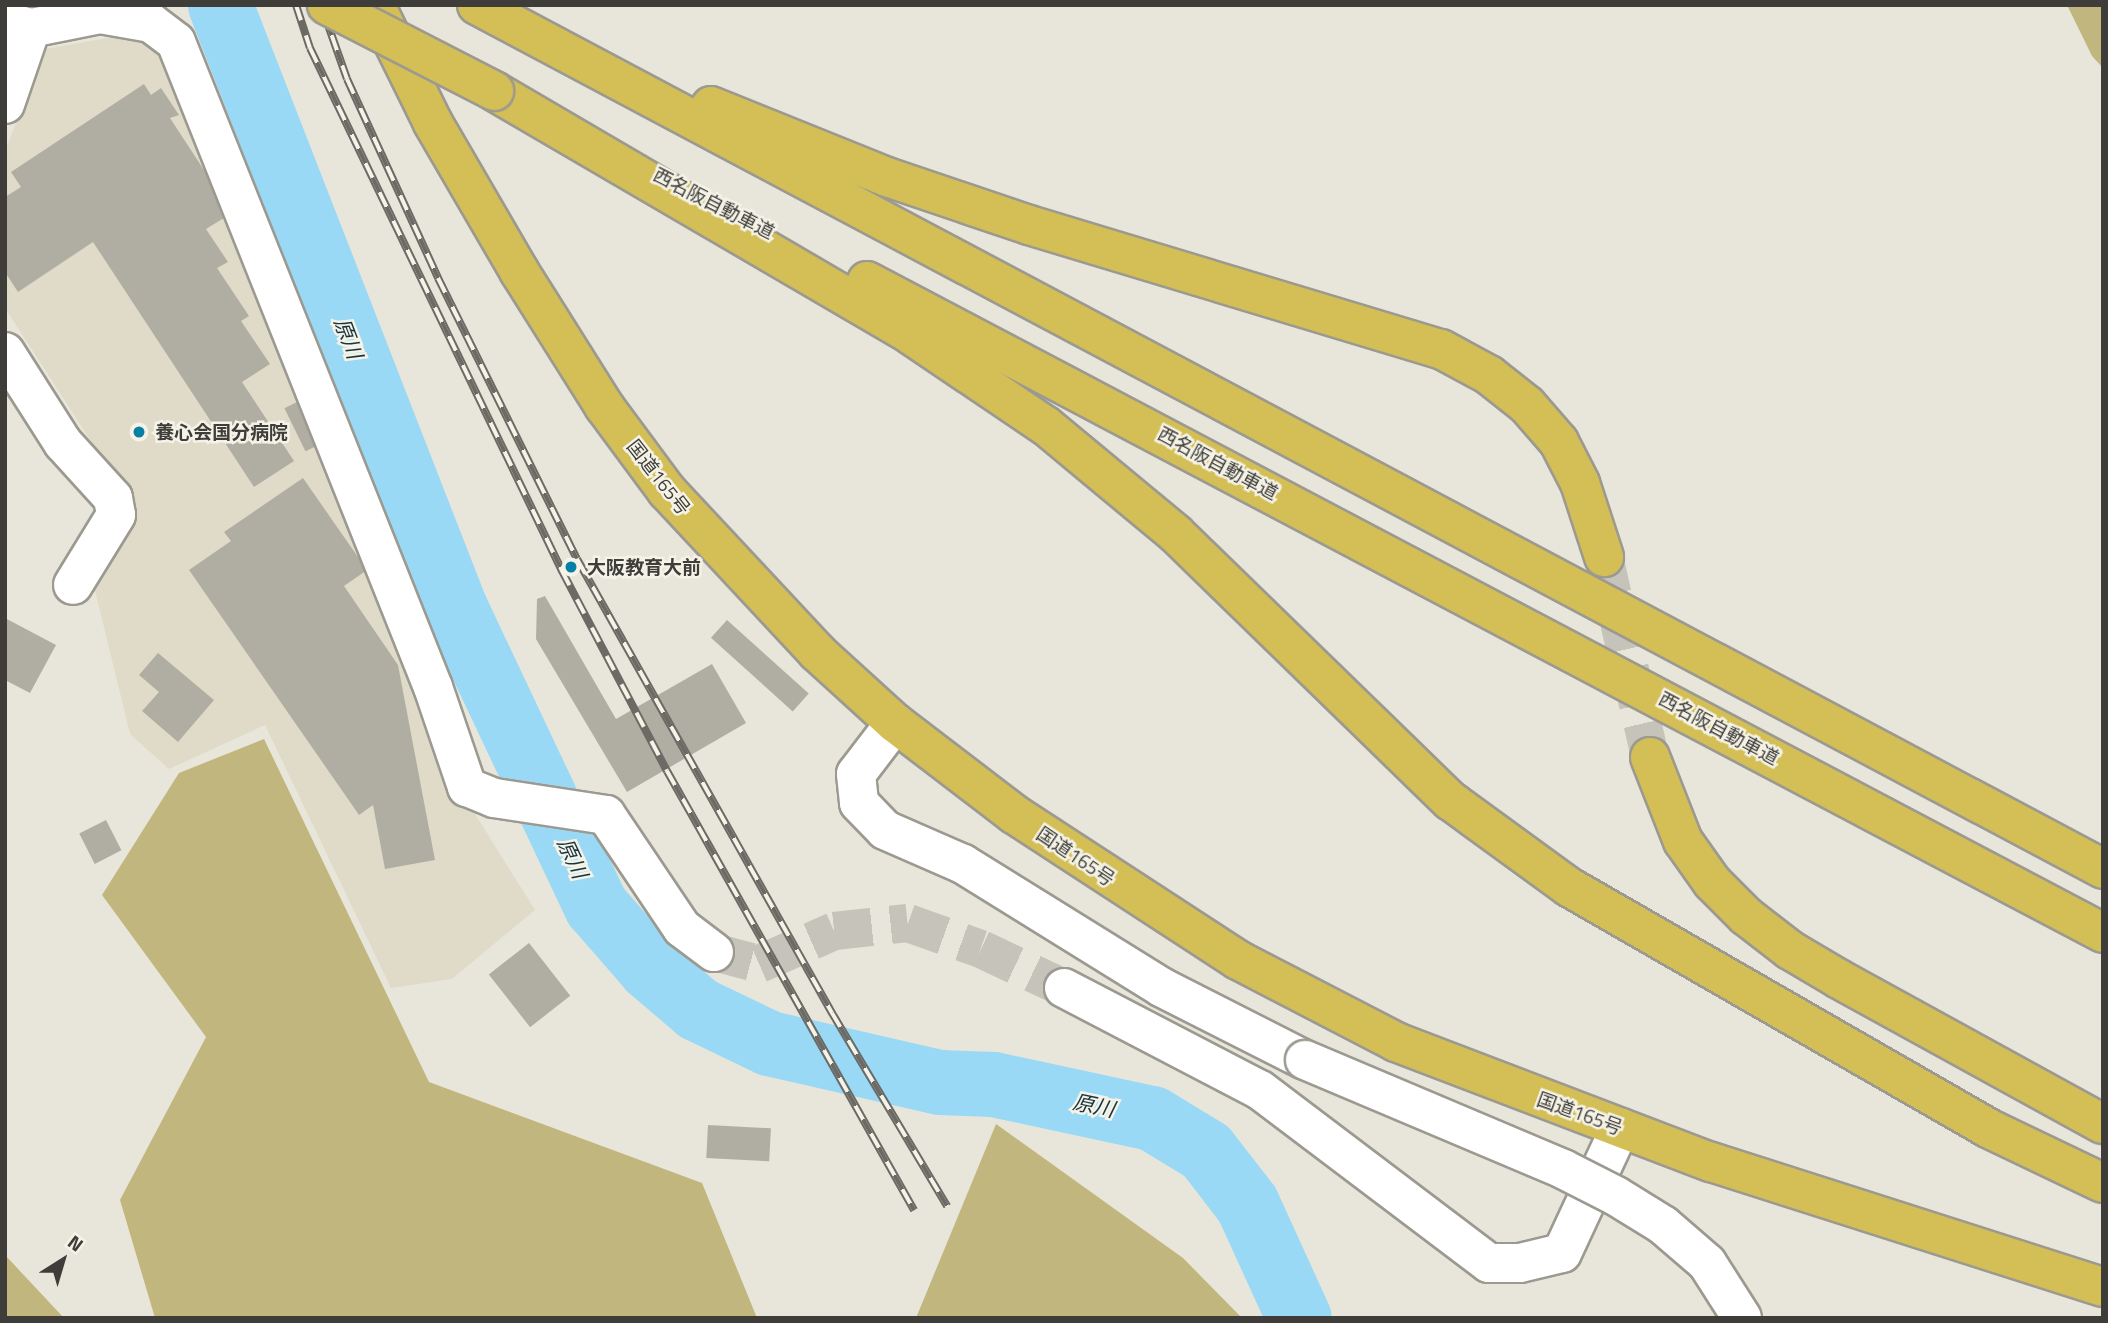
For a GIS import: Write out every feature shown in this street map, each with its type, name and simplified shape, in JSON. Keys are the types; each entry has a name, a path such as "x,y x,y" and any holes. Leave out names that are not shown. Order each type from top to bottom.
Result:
{"highway":[{"name":"西名阪自動車道","path":"327,5 1088,394 2103,933"},
{"name":"国道165号","path":"375,5 433,123 604,406 667,491 742,576 895,723 1014,814 1250,966 1396,1042 1723,1166 2103,1287"},
{"path":"479,5 887,177 1029,225 1441,349 1489,375 1518,397 1559,442 1580,483 1604,556"},
{"path":"479,5 2103,869"},
{"path":"494,91 911,335 1046,426 1176,534 1451,801 1569,887 1978,1122 2103,1182"},
{"path":"1650,757 1683,841 1712,882 1746,916 1819,967 2103,1124"}],"street":[{"path":"5,104 18,24 100,14 151,23 176,42 433,687 467,787 494,797 606,815 682,928 714,952"},
{"path":"5,352 63,443 113,498 116,515 73,585"},
{"path":"895,723 856,774 859,803 885,830 963,864 1161,987 1305,1060 1563,1169 1616,1196 1664,1225 1707,1263 1742,1318"},
{"path":"1064,988 1261,1090 1489,1263 1520,1263 1562,1253 1620,1128"}],"shaded area":[{"path":"2067,5 2103,5 2103,68 2092,56"},
{"path":"124,35 159,51 450,774 535,910 452,979 391,988 265,725 169,769 130,734 92,578 129,500 5,308 5,151 45,49"},
{"path":"264,739 429,1082 702,1183 757,1318 155,1318 120,1200 206,1037 102,895 179,773"},
{"path":"996,1124 1183,1258 1242,1318 916,1318"},
{"path":"5,1255 63,1317 63,1318 5,1318"}],"building":[{"path":"144,84 151,95 161,88 179,115 170,118 232,213 206,229 228,262 217,268 249,316 241,321 270,364 242,382 294,461 254,487 93,242 18,292 5,272 5,197 21,187 11,172"},
{"path":"297,402 318,445 305,451 284,408"},
{"path":"303,478 367,570 344,586 398,665 435,860 385,869 373,805 359,815 189,570 231,541 224,532"},
{"path":"545,596 616,719 712,664 746,723 627,792 536,639 537,599"},
{"path":"5,618 56,645 30,693 5,680"},
{"path":"727,620 809,694 793,711 711,638"},
{"path":"158,653 214,700 178,742 142,711 159,692 139,675"},
{"path":"106,820 121,850 95,864 79,834"},
{"path":"529,943 570,996 530,1027 489,974"},
{"path":"708,1125 771,1128 769,1161 706,1158"}],"waterway":[{"name":"原川","path":"220,5 455,608 596,906 650,968 698,1009 769,1043 939,1082 993,1084 1152,1118 1206,1151 1247,1204 1299,1318"}],"tunnel":[{"path":"1604,557 1650,757"},
{"path":"714,952 759,964 834,931 908,923 981,949 1064,988"}],"railway":[{"path":"296,5 310,48 562,571 667,771 914,1210"},
{"path":"321,5 347,79 438,278 577,559 832,1013 947,1206"}],"place":[{"name":"養心会国分病院","path":"139,432"},
{"name":"大阪教育大前","path":"571,567"}]}
